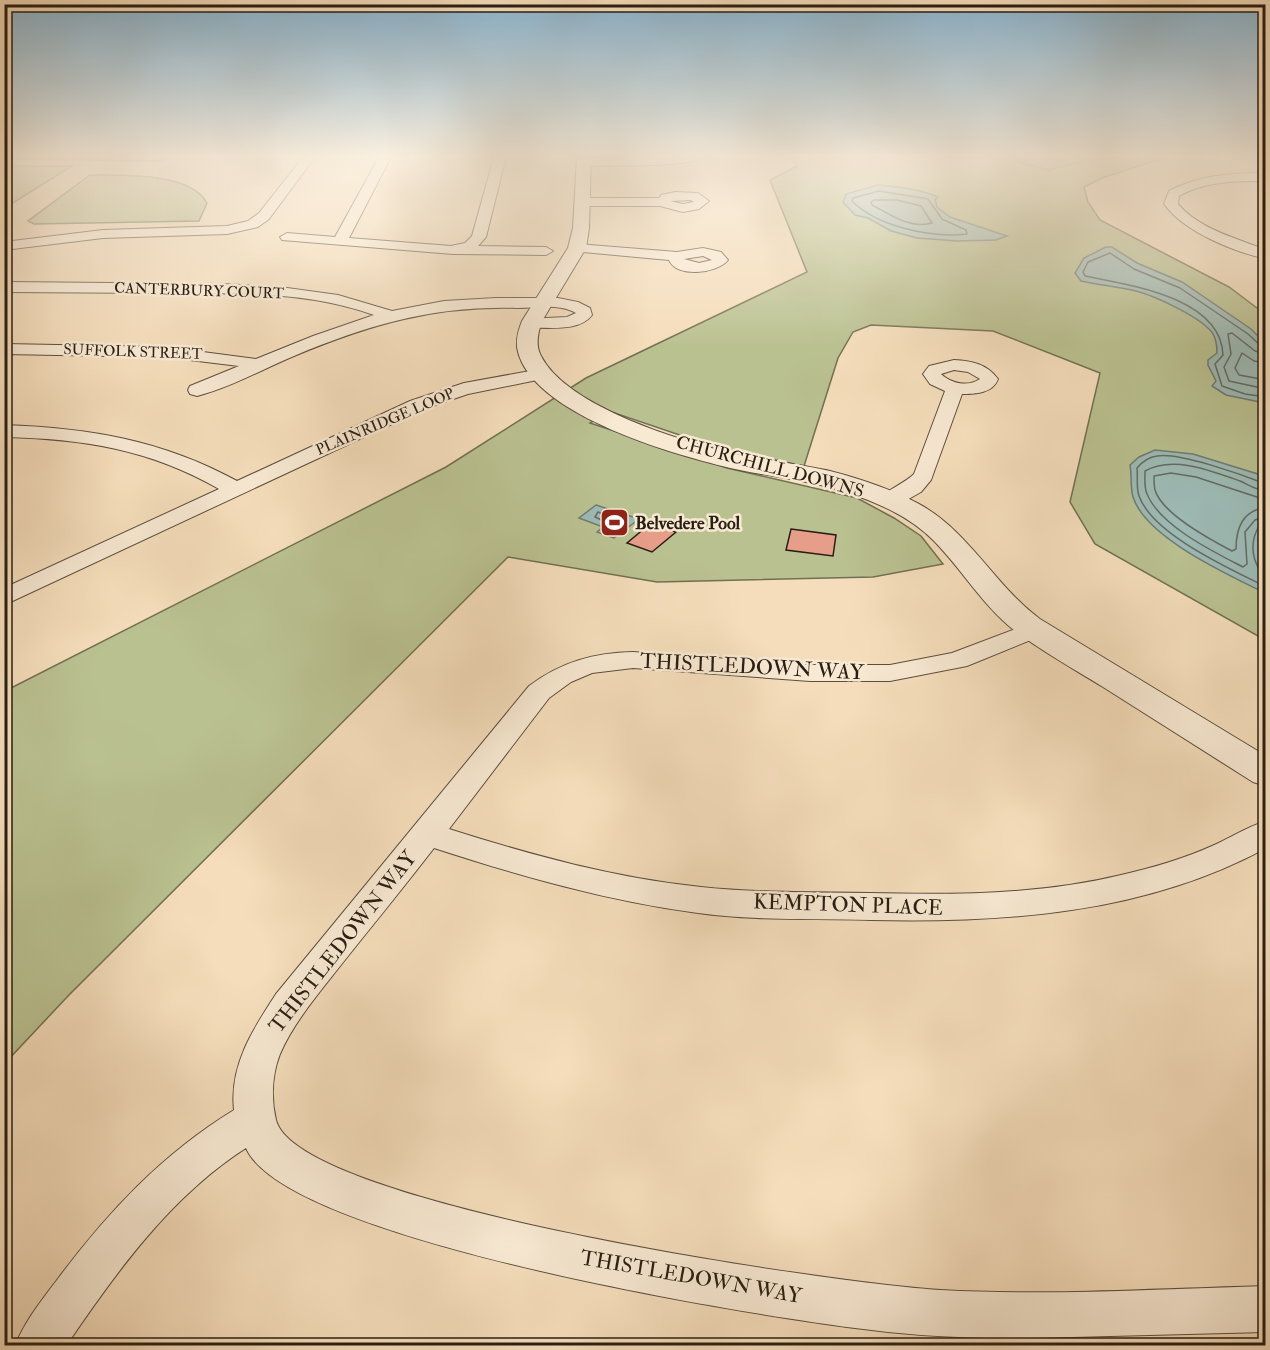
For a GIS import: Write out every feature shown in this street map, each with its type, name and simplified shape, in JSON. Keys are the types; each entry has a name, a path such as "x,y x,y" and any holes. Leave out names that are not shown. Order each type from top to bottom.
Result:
{"street":[{"path":"4,246 103,234 227,230 247,226 257,220"},
{"path":"340,242 352,220"},
{"path":"453,250 470,246 479,237 483,220"},
{"name":"CHURCHILL DOWNS","path":"581,220 577,248 536,313 527,333 530,356 541,374 558,389 618,423 734,461 828,479 890,500 922,517 942,533 999,600 1034,630 1266,773"},
{"path":"1187,220 1266,255"},
{"path":"287,237 453,250 546,251"},
{"path":"577,248 677,256"},
{"name":"CANTERBURY COURT","path":"4,287 204,288 279,292 341,301 391,316"},
{"name":"SUFFOLK STREET","path":"197,390 391,316 464,304 536,313"},
{"name":"SUFFOLK STREET","path":"4,349 171,351 207,354 260,365"},
{"name":"PLAINRIDGE LOOP","path":"4,598 437,397 489,383 541,374"},
{"path":"890,500 913,487 924,476 955,388"},
{"path":"4,431 74,435 126,445 189,465 235,489"},
{"name":"THISTLEDOWN WAY","path":"1034,630 958,660 890,673 810,673 633,660 604,661 582,665 560,675 539,692 291,1002 264,1044 254,1077 253,1112 267,1147 302,1174 377,1205 500,1241 651,1272 782,1295 939,1313 1010,1330 1266,1309"},
{"name":"KEMPTON PLACE","path":"427,834 568,876 626,889 701,900 934,908 997,907 1071,900 1129,887 1210,861 1266,833"},
{"path":"38,1346 94,1264 136,1215 172,1181 228,1135 256,1119"}],"green space":[{"path":"29,220 199,220 34,224"},
{"path":"786,220 1100,220 1229,287 1265,314 1265,640 1095,544 1070,502 1100,373 993,331 871,325 853,332 838,358 804,466 715,447 609,411 590,423 727,468 857,498 921,536 943,564 873,577 657,582 508,557 69,995 5,1063 5,691 446,467 586,378 807,272"}],"water":[{"path":"872,220 959,220 1007,236 996,240 957,241 917,238 891,231"},
{"path":"1106,247 1112,247 1137,263 1182,282 1251,329 1265,343 1265,403 1226,395 1212,386 1216,381 1208,360 1217,353 1216,343 1213,334 1199,321 1178,308 1144,294 1081,281 1075,273 1084,258"},
{"path":"1155,450 1193,454 1261,475 1265,481 1265,529 1258,538 1265,578 1265,593 1190,554 1154,527 1141,512 1132,493 1130,465 1139,457"},
{"name":"Belvedere Pool","path":"596,505 639,519 614,538 597,532 603,527 579,518"}],"building":[{"path":"651,523 676,532 652,552 627,543"},
{"path":"791,529 836,535 833,556 786,550"}],"place":[{"name":"Belvedere Pool","path":"614,523"}]}
